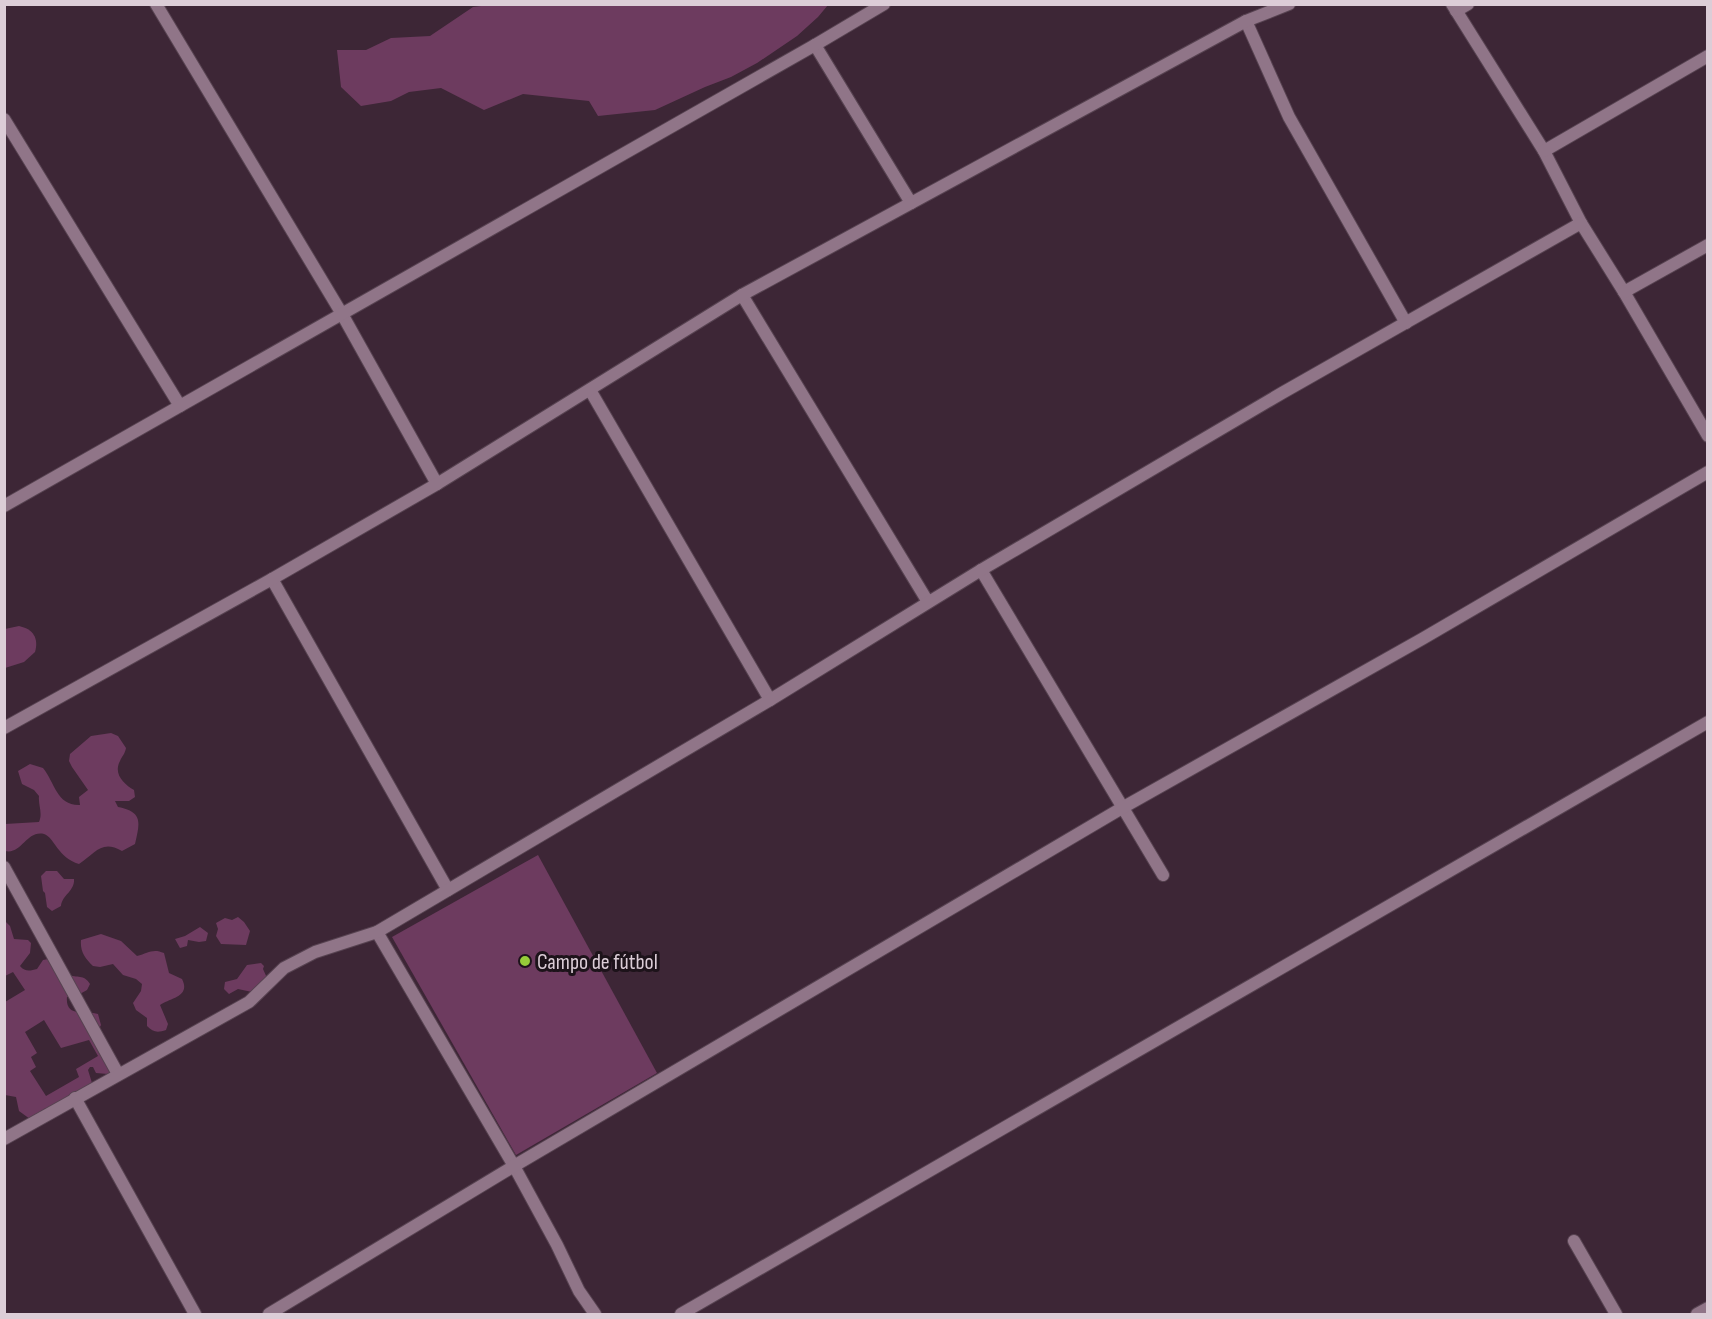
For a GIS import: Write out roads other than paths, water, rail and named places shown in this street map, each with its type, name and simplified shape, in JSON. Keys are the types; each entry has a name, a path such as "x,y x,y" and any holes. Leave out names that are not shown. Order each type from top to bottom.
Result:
{"street":[{"path":"156,4 342,314 437,484"},
{"path":"4,506 884,4"},
{"path":"4,728 437,484 742,296 1246,21 1289,4"},
{"path":"1468,4 1454,8 1544,151 1581,223 1624,292 1707,436"},
{"path":"1246,21 1289,117 1406,323"},
{"path":"815,45 911,203"},
{"path":"1544,151 1707,56"},
{"path":"4,119 180,406"},
{"path":"4,1138 249,1002 284,968 315,952 376,932 770,700 981,570 1282,393 1581,223"},
{"path":"1624,292 1707,245"},
{"path":"742,296 928,602"},
{"path":"590,390 770,700"},
{"path":"269,1314 513,1166 1122,808 1422,639 1707,472"},
{"path":"981,570 1163,875"},
{"path":"272,579 448,890"},
{"path":"681,1314 1707,722"},
{"path":"4,867 118,1074"},
{"path":"376,932 513,1166 557,1245 579,1291 595,1314"},
{"path":"75,1098 195,1314"},
{"path":"1574,1241 1616,1314"},
{"path":"1697,1314 1707,1308"}],"place":[{"name":"Campo de fútbol","path":"525,961"}]}
